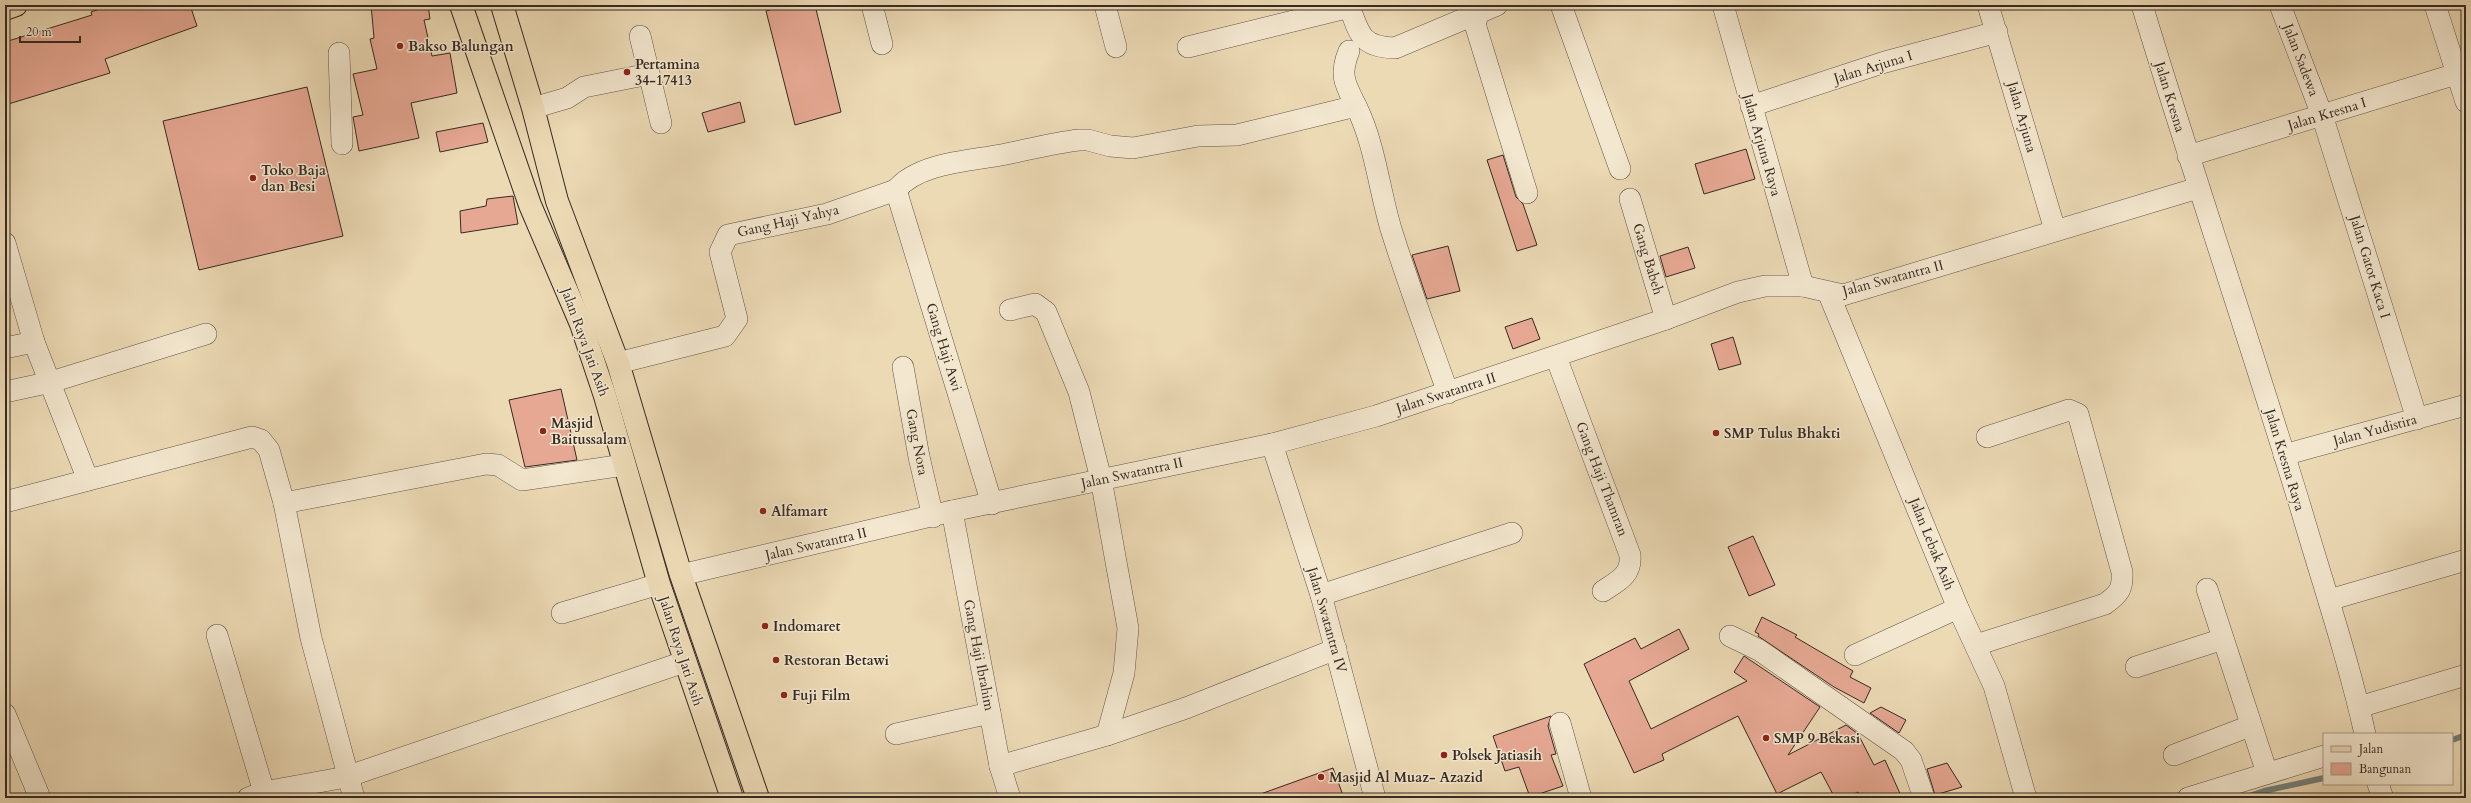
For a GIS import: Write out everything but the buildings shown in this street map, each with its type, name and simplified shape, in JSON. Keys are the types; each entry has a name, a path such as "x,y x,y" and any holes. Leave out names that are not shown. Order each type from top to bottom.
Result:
{"main road":[{"path":"5,9 16,5"},
{"name":"Jalan Raya Jati Asih","path":"461,5 530,205 581,324 605,396 659,584 684,662 732,798"},
{"name":"Jalan Raya Jati Asih","path":"507,6 557,201 618,363 681,575 758,798"}],"street":[{"path":"872,5 882,44"},
{"path":"1104,5 1116,47"},
{"path":"1561,5 1620,169"},
{"name":"Jalan Arjuna Raya","path":"1723,5 1803,286"},
{"name":"Jalan Arjuna","path":"1988,5 2055,230"},
{"name":"Jalan Kresna","path":"2142,5 2198,188"},
{"name":"Jalan Sadewa","path":"2280,5 2322,115"},
{"path":"2435,5 2462,72 2466,102"},
{"path":"1188,47 1349,6 1358,30 1365,42 1378,47 1395,48 1485,7"},
{"path":"1485,7 1475,24 1527,193"},
{"name":"Jalan Arjuna I","path":"1751,106 1885,62 1997,32"},
{"path":"640,36 661,122"},
{"path":"1349,51 1344,65 1343,77 1362,118 1372,150 1391,229 1448,393"},
{"path":"339,53 342,144"},
{"name":"Jalan Kresna I","path":"2188,156 2462,72"},
{"path":"533,108 568,98 584,87 649,74"},
{"path":"896,190 909,178 929,170 968,159 998,156 1062,142 1088,140 1110,146 1133,148 1198,136 1237,135 1356,106"},
{"name":"Jalan Gatot Kaca I","path":"2322,115 2417,419"},
{"name":"Jalan Swatantra II","path":"681,575 943,514 1101,479 1272,444 1376,416 1448,393 1666,319 1738,292 1765,286 1803,286 1843,295 2198,188"},
{"name":"Jalan Kresna Raya","path":"2198,188 2329,600 2365,733"},
{"name":"Gang Haji Yahya","path":"618,363 725,336 737,319 720,252 728,235 827,214 896,190"},
{"name":"Gang Haji Awi","path":"896,190 992,504"},
{"name":"Gang Babeh","path":"1630,199 1666,319"},
{"path":"5,243 34,342 51,382 88,480"},
{"name":"Jalan Lebak Asih","path":"1828,292 1958,608 1994,686 2026,798"},
{"path":"1010,310 1035,304 1046,312 1079,392 1101,479 1128,628 1124,673 1107,735"},
{"path":"5,392 51,382 206,334"},
{"path":"5,348 34,342"},
{"name":"Gang Haji Thamran","path":"1556,357 1630,555 1631,565 1627,574 1603,592"},
{"name":"Gang Nora","path":"903,367 919,457 943,514"},
{"name":"Jalan Yudistira","path":"2284,455 2466,405"},
{"path":"1976,645 2104,604 2118,592 2123,585 2122,572 2078,414 2069,410 1987,437"},
{"path":"5,502 252,437 261,440 269,450 284,502 311,638 346,777 354,798"},
{"name":"Jalan Swatantra IV","path":"1272,444 1321,595 1375,798"},
{"path":"284,502 486,464 498,465 522,480 624,465"},
{"name":"Gang Haji Ibrahim","path":"943,514 990,713 1000,766 1010,798"},
{"path":"1321,595 1512,533"},
{"path":"2329,600 2466,560"},
{"path":"562,613 659,584"},
{"path":"2207,590 2250,726 2267,773"},
{"path":"1855,655 1958,608"},
{"path":"218,634 256,795 346,777 684,662"},
{"path":"1730,636 1759,650 1904,751 1911,760 1924,798"},
{"path":"2136,668 2223,639"},
{"path":"1000,766 1107,735 1186,708 1336,650"},
{"path":"2359,707 2466,675"},
{"path":"896,734 990,713"},
{"path":"5,714 40,798"},
{"path":"1560,723 1581,798"},
{"path":"2174,755 2250,726"},
{"path":"2188,798 2323,756"},
{"path":"2378,785 2383,798"}],"waterway":[{"path":"2453,740 2466,735"},
{"path":"2243,798 2264,791 2323,778"}],"place":[{"name":"Bakso Balungan","path":"400,46"},
{"name":"Pertamina 34-17413","path":"627,72"},
{"name":"Toko Baja dan Besi","path":"253,178"},
{"name":"Masjid Baitussalam","path":"543,431"},
{"name":"SMP Tulus Bhakti","path":"1716,433"},
{"name":"Alfamart","path":"763,511"},
{"name":"Indomaret","path":"765,626"},
{"name":"Restoran Betawi","path":"776,660"},
{"name":"Fuji Film","path":"784,695"},
{"name":"SMP 9 Bekasi","path":"1766,738"},
{"name":"Polsek Jatiasih","path":"1444,755"},
{"name":"Masjid Al Muaz- Azazid","path":"1321,777"}]}
